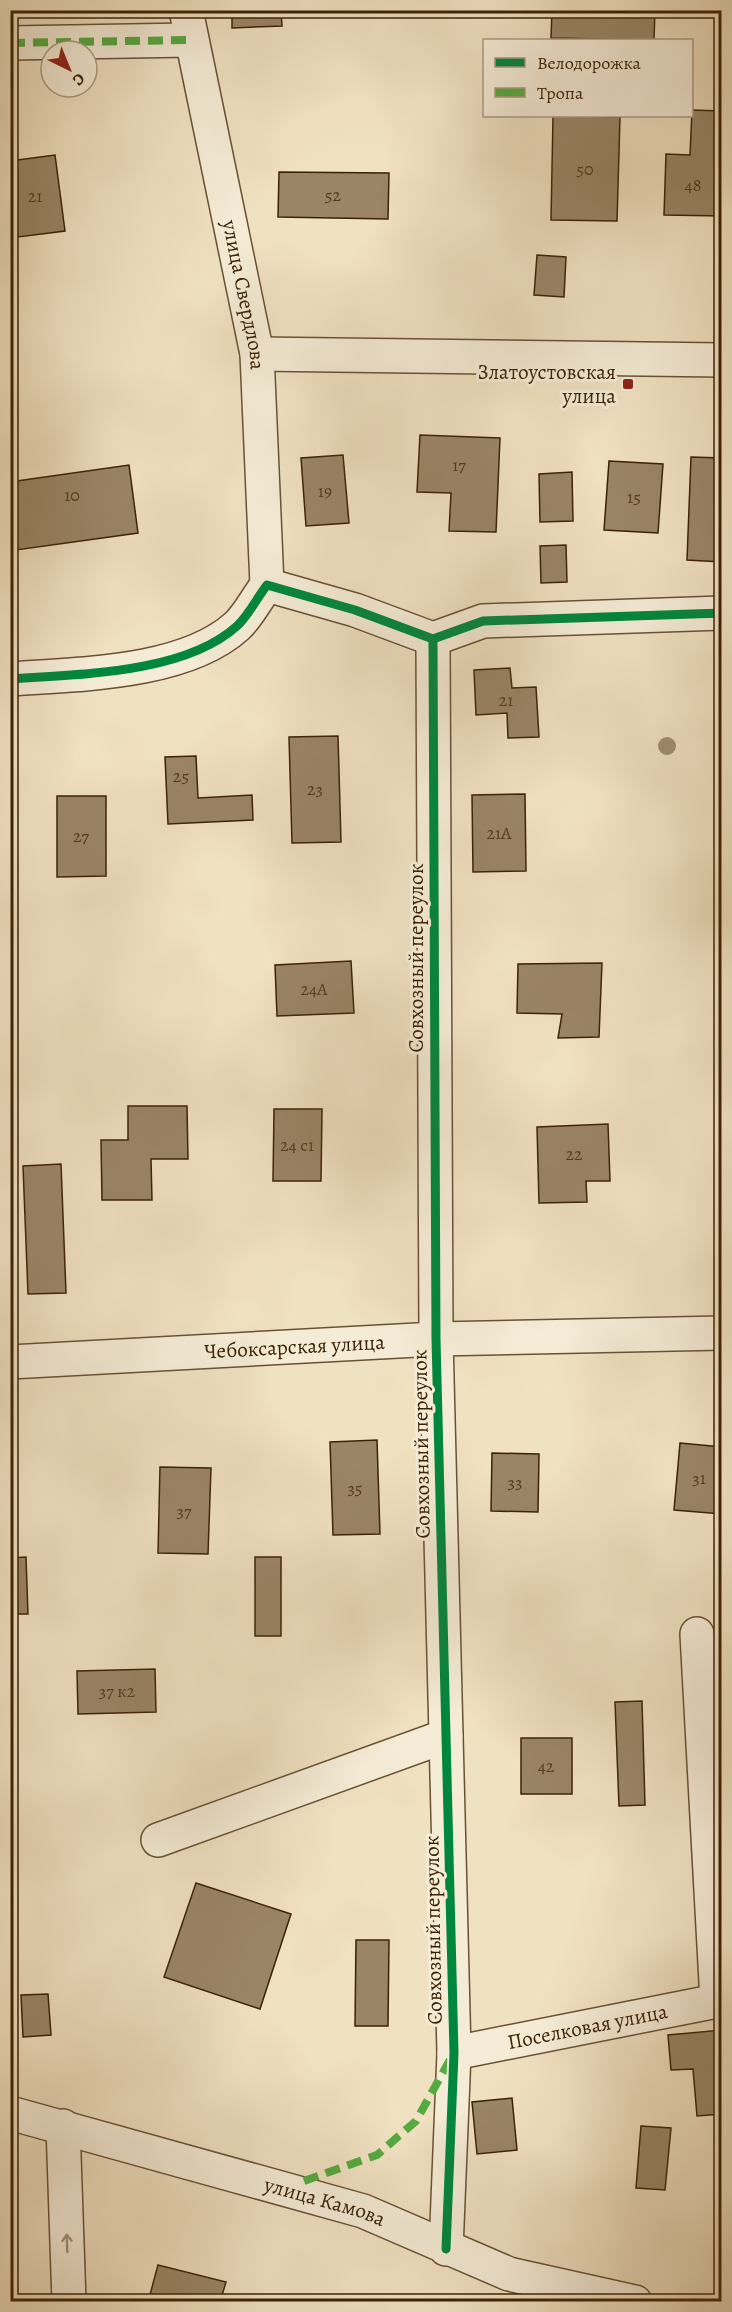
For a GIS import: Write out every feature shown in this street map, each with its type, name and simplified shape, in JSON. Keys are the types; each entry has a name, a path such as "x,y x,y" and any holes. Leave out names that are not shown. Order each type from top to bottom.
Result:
{"street":[{"path":"10,44 188,25"},
{"name":"улица Свердлова","path":"188,25 257,354 267,585"},
{"path":"257,354 722,360"},
{"path":"10,679 65,675 159,663 201,651 237,626 267,585 355,610 433,639 483,621 722,614"},
{"name":"Совхозный переулок","path":"433,639 436,1339 454,2053 446,2249"},
{"name":"Чебоксарская улица","path":"10,1362 436,1339 722,1333"},
{"path":"697,1634 719,2001"},
{"path":"158,1840 446,1736"},
{"name":"Поселковая улица","path":"454,2053 719,2001"},
{"name":"улица Камова","path":"10,2113 363,2211 446,2249 509,2274 634,2301"},
{"path":"63,2126 69,2301"}],"building":[{"path":"232,10 281,10 282,26 232,28"},
{"path":"552,10 655,10 654,39 551,38"},
{"path":"693,110 722,111 722,216 664,215 666,154 690,155"},
{"path":"553,117 620,117 617,221 551,220"},
{"path":"55,155 65,231 10,238 10,161"},
{"path":"279,172 389,173 388,219 278,217"},
{"path":"537,255 566,257 564,297 534,295"},
{"path":"420,435 500,438 496,532 449,531 451,493 417,492"},
{"path":"343,455 349,523 306,526 301,458"},
{"path":"691,457 722,458 722,562 687,560"},
{"path":"609,461 663,464 658,533 604,530"},
{"path":"129,465 138,533 16,550 10,509 10,482"},
{"path":"572,472 573,521 540,522 539,474"},
{"path":"566,545 567,582 541,583 540,546"},
{"path":"510,668 512,688 536,687 539,737 508,738 507,713 476,715 474,670"},
{"path":"338,736 341,842 292,843 289,737"},
{"path":"196,756 198,798 252,795 253,820 168,824 165,757"},
{"path":"525,794 526,871 473,872 472,795"},
{"path":"57,796 106,796 106,876 57,877"},
{"path":"351,961 354,1013 277,1016 275,965"},
{"path":"602,963 599,1037 558,1038 562,1014 517,1013 518,964"},
{"path":"128,1106 187,1106 188,1159 151,1159 152,1200 102,1200 101,1140 128,1140"},
{"path":"274,1109 322,1109 321,1181 273,1181"},
{"path":"608,1124 610,1181 586,1181 587,1202 539,1203 537,1127"},
{"path":"61,1164 66,1293 28,1294 23,1166"},
{"path":"377,1440 380,1534 333,1535 330,1442"},
{"path":"680,1443 722,1447 722,1514 674,1510"},
{"path":"492,1453 539,1454 538,1512 491,1511"},
{"path":"160,1467 211,1468 208,1554 158,1553"},
{"path":"26,1557 28,1614 10,1614 10,1558"},
{"path":"255,1557 281,1557 281,1636 255,1636"},
{"path":"155,1669 156,1712 78,1714 77,1671"},
{"path":"642,1701 645,1805 619,1806 615,1702"},
{"path":"521,1738 572,1738 572,1794 521,1794"},
{"path":"196,1883 291,1914 260,2009 164,1977"},
{"path":"356,1940 389,1940 388,2026 355,2026"},
{"path":"48,1994 51,2035 23,2037 21,1995"},
{"path":"722,2030 722,2114 697,2116 693,2069 671,2070 668,2035"},
{"path":"512,2098 517,2150 477,2154 472,2102"},
{"path":"641,2126 671,2128 665,2190 636,2188"},
{"path":"158,2265 226,2282 220,2302 148,2302"}],"marked path":[{"path":"10,43 190,40"},
{"path":"304,2181 377,2155 416,2121 451,2058"}],"cycle path":[{"path":"10,679 129,669 189,654 215,642 237,626 267,585 355,610 433,639 483,621 722,613"},
{"path":"433,639 436,1339 454,2053 446,2249"}],"place":[{"name":"Златоустовская улица","path":"628,384"}]}
